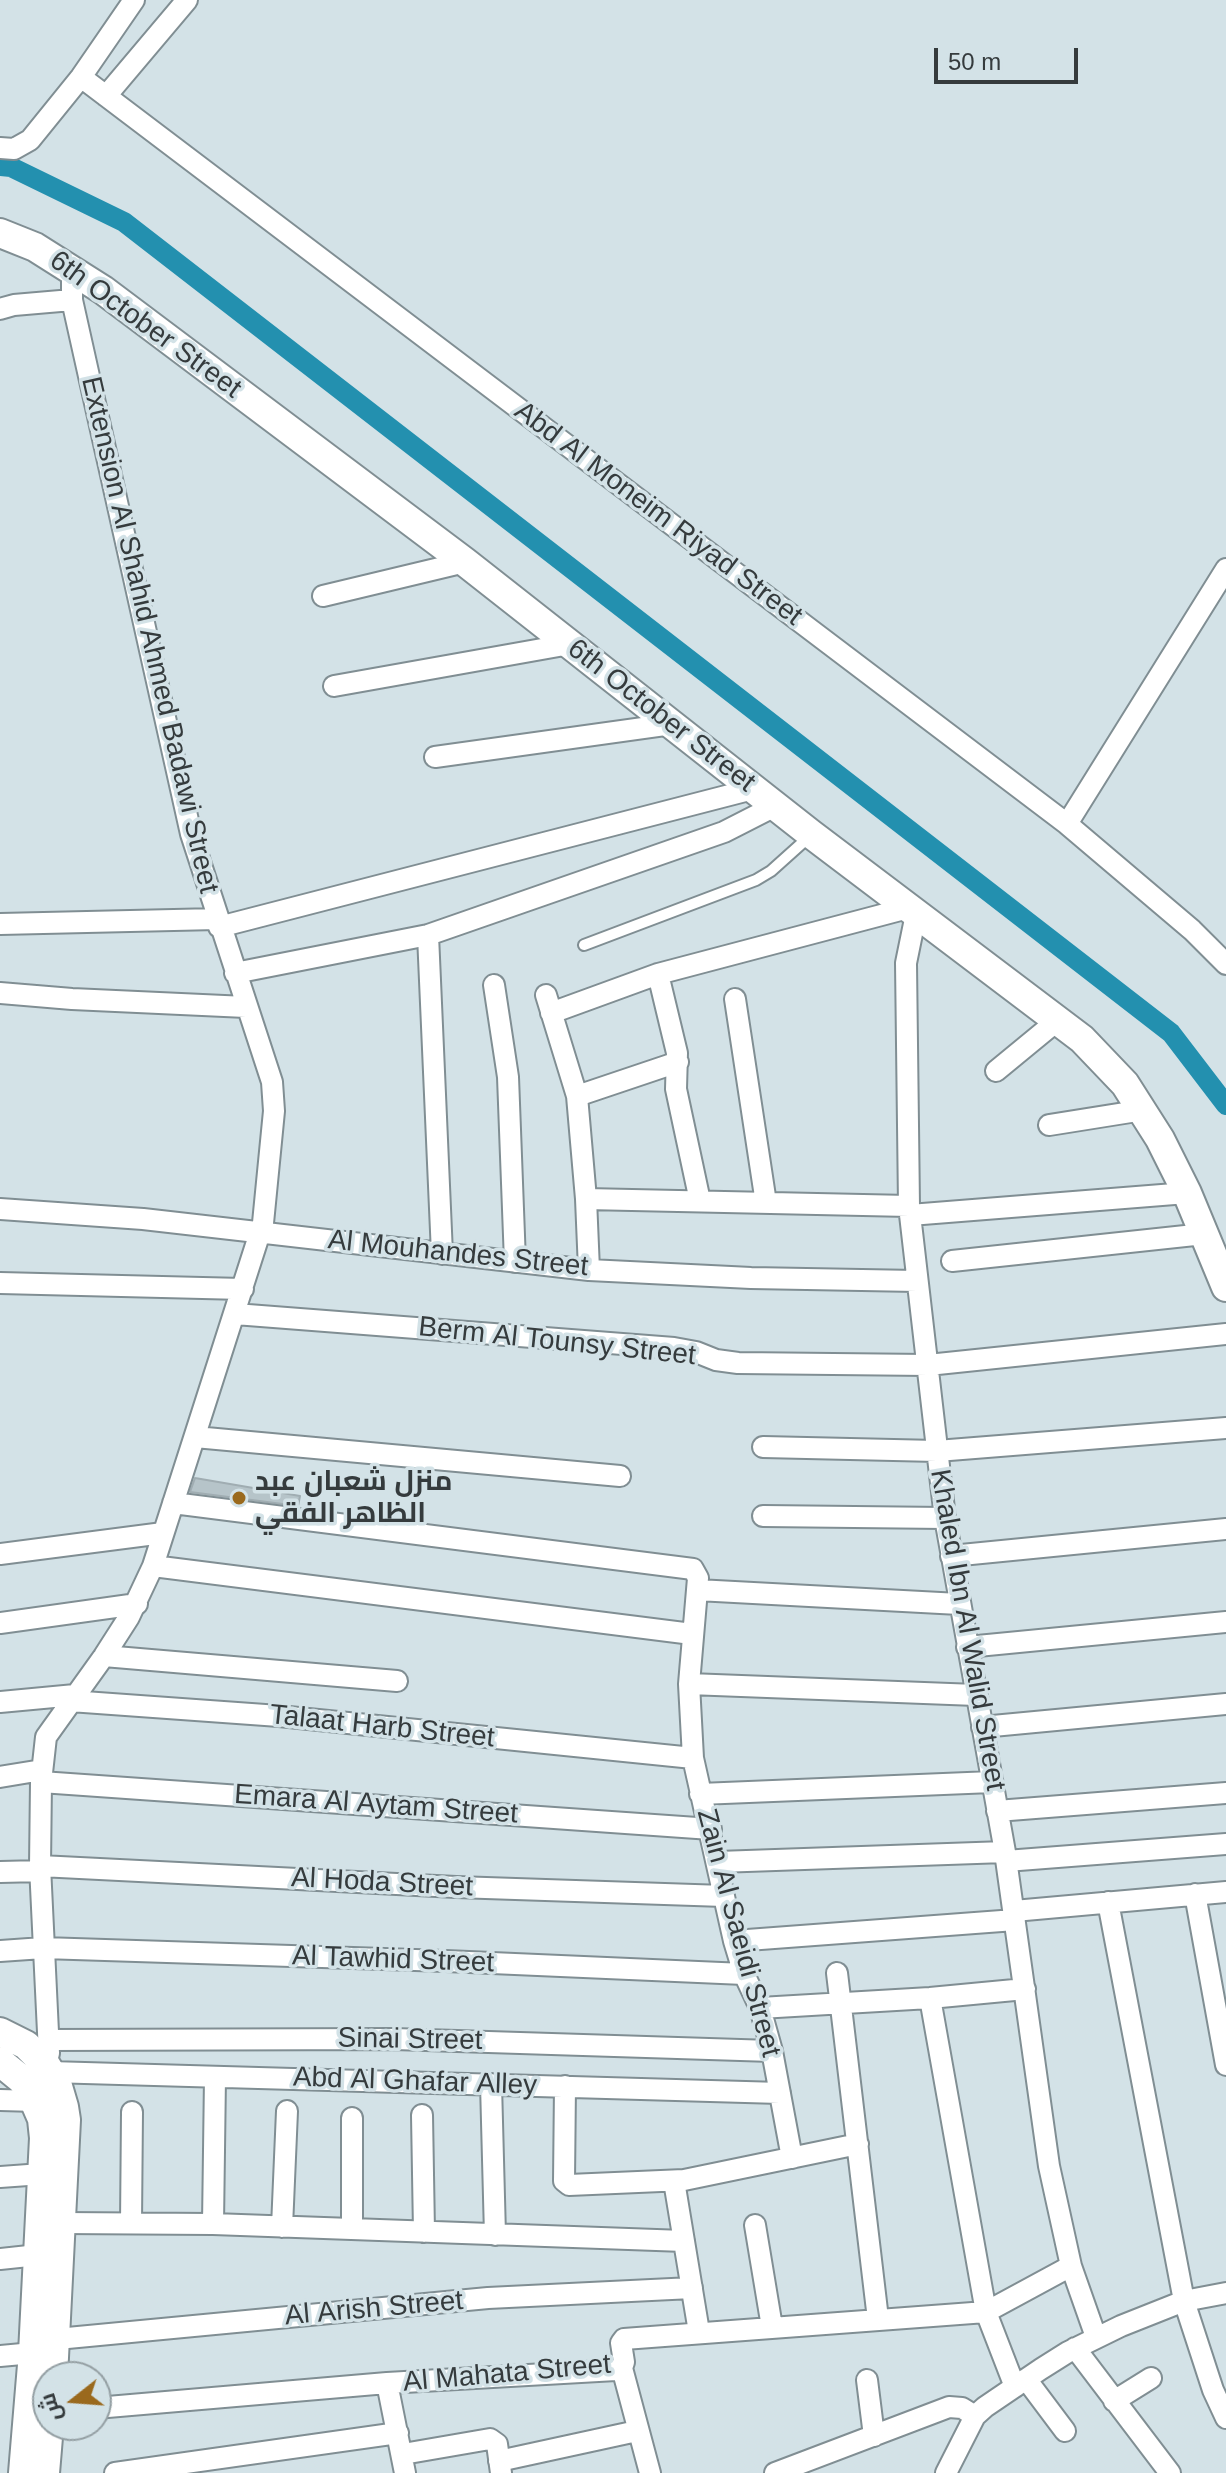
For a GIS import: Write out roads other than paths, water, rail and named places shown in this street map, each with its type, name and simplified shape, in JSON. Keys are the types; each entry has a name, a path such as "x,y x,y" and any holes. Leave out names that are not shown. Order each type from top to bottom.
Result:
{"main road":[{"name":"6th October Street","path":"0,233 35,247 103,290 465,562 811,834 1058,1020 1104,1061 1143,1110 1187,1193 1226,1287"},
{"path":"0,2032 48,2059 66,2120 55,2361"},
{"path":"19,2081 43,2128 33,2353 23,2473"},
{"path":"45,2473 48,2441"}],"street":[{"path":"0,148 14,149 30,140 81,77 134,0"},
{"path":"106,96 187,0"},
{"name":"Abd Al Moneim Riyad Street","path":"81,77 1067,824 1192,930 1226,964"},
{"name":"Extension Al Shahid Ahmed Badawi Street","path":"48,2059 40,1868 46,1737 137,1604 153,1566 265,1213 274,1100 272,1082 191,834 160,706 72,300 72,270"},
{"path":"0,309 72,300"},
{"path":"323,596 465,562"},
{"path":"1067,824 1226,569"},
{"path":"334,686 570,644"},
{"path":"435,757 672,724"},
{"path":"0,924 218,923 764,797"},
{"path":"235,973 428,935 724,832 764,797"},
{"path":"589,1270 577,1096 548,1004 912,911"},
{"name":"Khaled Ibn Al Walid Street","path":"912,911 906,963 909,1210 945,1518 1006,1856 1049,2166 1071,2266 1096,2337"},
{"path":"428,935 442,1254"},
{"path":"658,974 678,1062 676,1089 700,1201"},
{"path":"494,985 508,1077 515,1262"},
{"path":"0,993 246,1007"},
{"path":"735,999 766,1203"},
{"path":"996,1071 1058,1020"},
{"path":"577,1096 678,1062"},
{"path":"1049,1125 1143,1110"},
{"path":"586,1199 909,1210 1187,1193"},
{"name":"Al Mouhandes Street","path":"0,1209 143,1219 589,1270 751,1278 917,1281"},
{"path":"952,1261 1204,1234"},
{"path":"0,1283 243,1289"},
{"name":"Berm Al Tounsy Street","path":"235,1314 674,1348 738,1363 928,1365 1226,1334"},
{"path":"763,1447 937,1451 1226,1428"},
{"path":"195,1437 620,1476"},
{"name":"Zain Al Saeidi Street","path":"173,1503 689,1568 696,1573 689,1684 693,1758 734,1941 744,1974 760,2008 772,2051 792,2158"},
{"path":"763,1516 945,1518"},
{"path":"951,1556 1226,1529"},
{"path":"0,1554 163,1533"},
{"path":"153,1566 692,1634"},
{"path":"697,1590 959,1604"},
{"path":"0,1623 137,1604"},
{"path":"967,1647 1226,1622"},
{"path":"104,1656 397,1681"},
{"path":"689,1684 976,1695"},
{"name":"Talaat Harb Street","path":"0,1702 72,1698 693,1758"},
{"path":"982,1727 1226,1704"},
{"name":"Emara Al Aytam Street","path":"0,1777 42,1776 711,1829"},
{"path":"700,1794 992,1782"},
{"path":"997,1811 1226,1793"},
{"path":"718,1862 1006,1856 1226,1844"},
{"name":"Al Hoda Street","path":"0,1872 40,1868 724,1896"},
{"path":"734,1941 1014,1916 1108,1902 1226,1892"},
{"path":"1195,1894 1226,2065"},
{"path":"1108,1902 1184,2301 1213,2390 1226,2418"},
{"name":"Al Tawhid Street","path":"0,1951 43,1948 744,1974"},
{"path":"837,1973 878,2319"},
{"path":"760,2008 1025,1989"},
{"path":"930,1998 986,2312 1020,2383 1065,2431"},
{"name":"Sinai Street","path":"48,2059 394,2039 772,2051"},
{"path":"0,2100 48,2059"},
{"name":"Abd Al Ghafar Alley","path":"48,2059 215,2077 780,2093"},
{"path":"213,2224 215,2077"},
{"path":"491,2084 495,2235"},
{"path":"565,2086 566,2185 674,2181 858,2144"},
{"path":"282,2227 287,2111"},
{"path":"131,2223 132,2112"},
{"path":"422,2115 424,2232"},
{"path":"352,2118 352,2229"},
{"path":"0,2177 42,2174"},
{"path":"674,2181 699,2332"},
{"path":"61,2223 213,2224 684,2241"},
{"path":"755,2225 772,2327"},
{"path":"0,2259 38,2255"},
{"name":"Al Mahata Street","path":"112,2407 387,2383 616,2370 622,2368 624,2362 621,2343 624,2339 986,2312 1071,2266"},
{"name":"Al Arish Street","path":"57,2339 488,2298 692,2288"},
{"path":"946,2473 975,2416 1020,2383 1096,2337 1184,2301 1226,2293"},
{"path":"1075,2348 1170,2473"},
{"path":"0,2356 33,2353"},
{"path":"622,2368 650,2473"},
{"path":"1114,2401 1151,2378"},
{"path":"867,2380 874,2436"},
{"path":"387,2383 404,2464 490,2439 497,2444 500,2467 534,2463 637,2431"},
{"path":"775,2473 949,2407 962,2408 975,2416"},
{"path":"115,2473 398,2433"}],"lane":[{"path":"584,945 756,880 771,871 811,834"}],"waterway":[{"path":"0,166 11,167 124,222 1171,1033 1226,1105"}],"place":[{"name":"منزل شعبان عبد الظاهر الفقي","path":"239,1498"}]}
